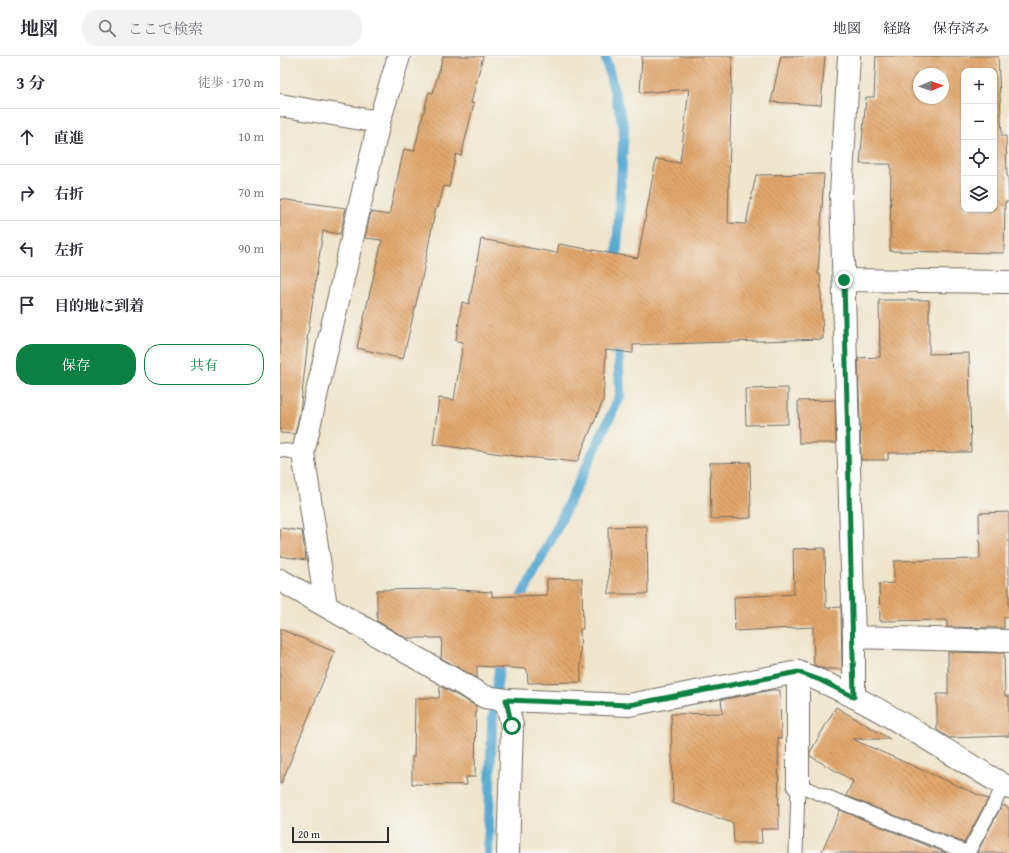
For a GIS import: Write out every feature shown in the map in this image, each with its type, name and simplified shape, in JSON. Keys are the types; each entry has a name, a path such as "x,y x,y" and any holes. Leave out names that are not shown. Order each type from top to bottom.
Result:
{"street":[{"path":"326,606 303,453 379,122 400,56"},
{"path":"849,56 841,194 854,636 854,697"},
{"path":"280,106 379,122"},
{"path":"844,280 1009,282"},
{"path":"280,580 485,697 506,700 629,705 798,672 820,680 854,697 1006,787"},
{"path":"854,636 1009,641"},
{"path":"798,672 798,785"},
{"path":"506,700 512,726 508,853"}],"lane":[{"path":"280,450 303,453"},
{"path":"796,853 798,785 968,853 1006,787"}],"building":[{"path":"443,56 483,56 471,103 474,104 461,156 456,154 449,187 444,186 438,208 436,207 422,278 403,359 357,348 382,240 365,238 371,212 389,215 404,149 414,151 429,92 433,93"},
{"path":"642,56 732,56 728,223 746,224 756,175 824,174 818,274 820,274 823,339 633,345 633,353 606,350 603,401 577,462 515,456 433,444 439,398 454,400 463,342 456,341 462,302 469,304 481,239 557,253 559,244 638,258 656,159 680,163 689,89 640,93"},
{"path":"781,56 825,56 821,105 771,102"},
{"path":"876,56 998,56 1002,136 1006,136 1009,202 1005,202 1004,253 890,251 891,164 860,164 866,97 874,97"},
{"path":"280,199 346,208 340,234 323,231 307,340 300,412 295,434 280,433"},
{"path":"879,300 929,300 929,354 969,353 971,452 888,453 888,460 861,460 858,358 880,357"},
{"path":"788,388 788,424 746,425 745,389"},
{"path":"835,400 836,443 799,443 798,401"},
{"path":"750,462 751,518 711,519 710,463"},
{"path":"1009,512 1009,617 1004,617 1004,628 947,627 947,620 880,621 879,584 894,583 894,561 980,559 979,513"},
{"path":"647,526 648,594 609,594 608,527"},
{"path":"280,528 302,531 306,560 280,556"},
{"path":"825,548 826,608 841,607 842,669 825,669 814,665 813,627 735,631 734,597 794,594 793,549"},
{"path":"582,578 583,629 580,629 581,682 528,683 527,669 477,666 477,678 441,658 442,638 406,638 377,621 377,590 442,589 492,592 492,597 547,595 547,579"},
{"path":"280,629 335,652 281,784 280,784"},
{"path":"948,652 1004,653 1005,696 1009,696 1009,736 949,738 937,730 937,694 948,694"},
{"path":"440,686 476,706 475,777 466,777 467,785 412,784 415,698 439,698"},
{"path":"772,690 780,690 781,739 778,737 779,829 761,829 762,843 734,843 733,823 673,803 671,714 723,713 721,700"},
{"path":"836,707 890,739 852,739 988,799 964,843 846,796 853,781 810,756 810,752"},
{"path":"1002,805 1009,808 1009,853 977,853"},
{"path":"840,810 946,853 821,853"}],"waterway":[{"path":"605,56 624,128 616,267"},
{"path":"516,607 556,530 620,396 618,339"},
{"path":"488,853 492,724 501,654"}],"route":[{"path":"512,726 506,700 629,705 798,672 820,680 854,697 854,636 844,280"}]}
